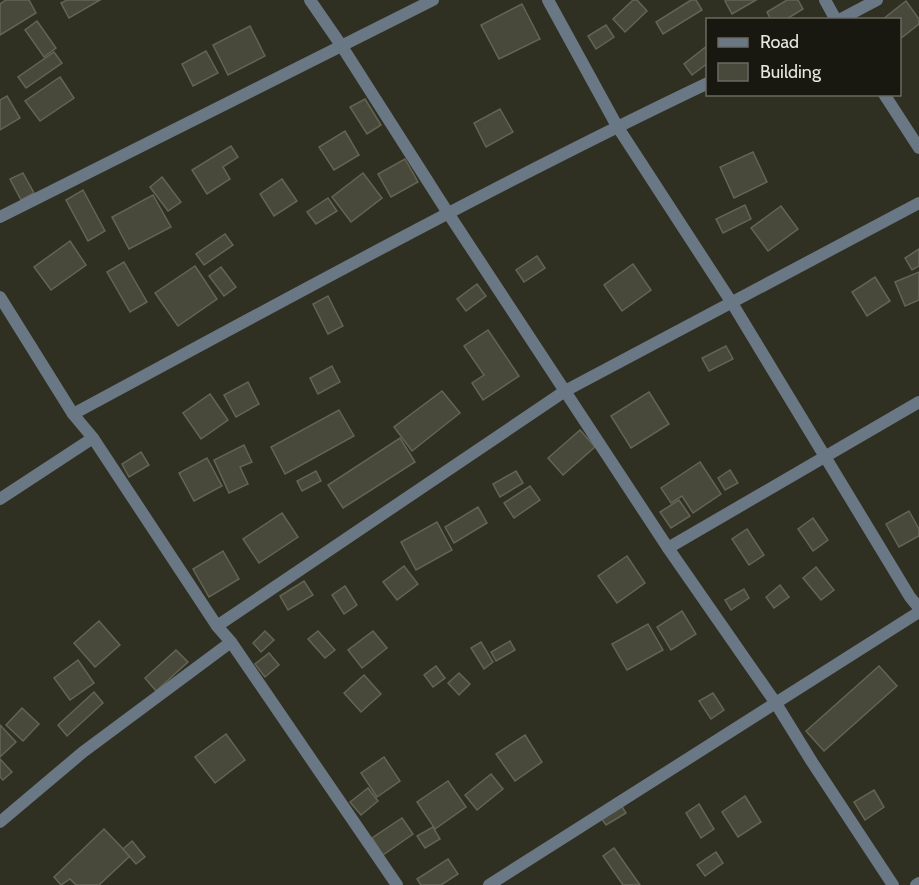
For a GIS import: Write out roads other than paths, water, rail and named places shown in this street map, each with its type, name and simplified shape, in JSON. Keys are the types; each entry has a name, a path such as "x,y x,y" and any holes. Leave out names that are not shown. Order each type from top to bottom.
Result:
{"street":[{"path":"310,0 668,548 775,702 893,885"},
{"path":"0,218 433,0"},
{"path":"548,0 617,126 732,303 910,597 919,608"},
{"path":"825,0 837,18"},
{"path":"842,18 877,0"},
{"path":"73,414 448,213 617,126 706,84"},
{"path":"886,96 919,148"},
{"path":"217,626 565,391 919,203"},
{"path":"0,297 73,414 93,438 217,626 231,642 397,885"},
{"path":"668,548 919,402"},
{"path":"0,499 93,438"},
{"path":"489,885 919,612"},
{"path":"0,822 83,752 231,642"}]}
